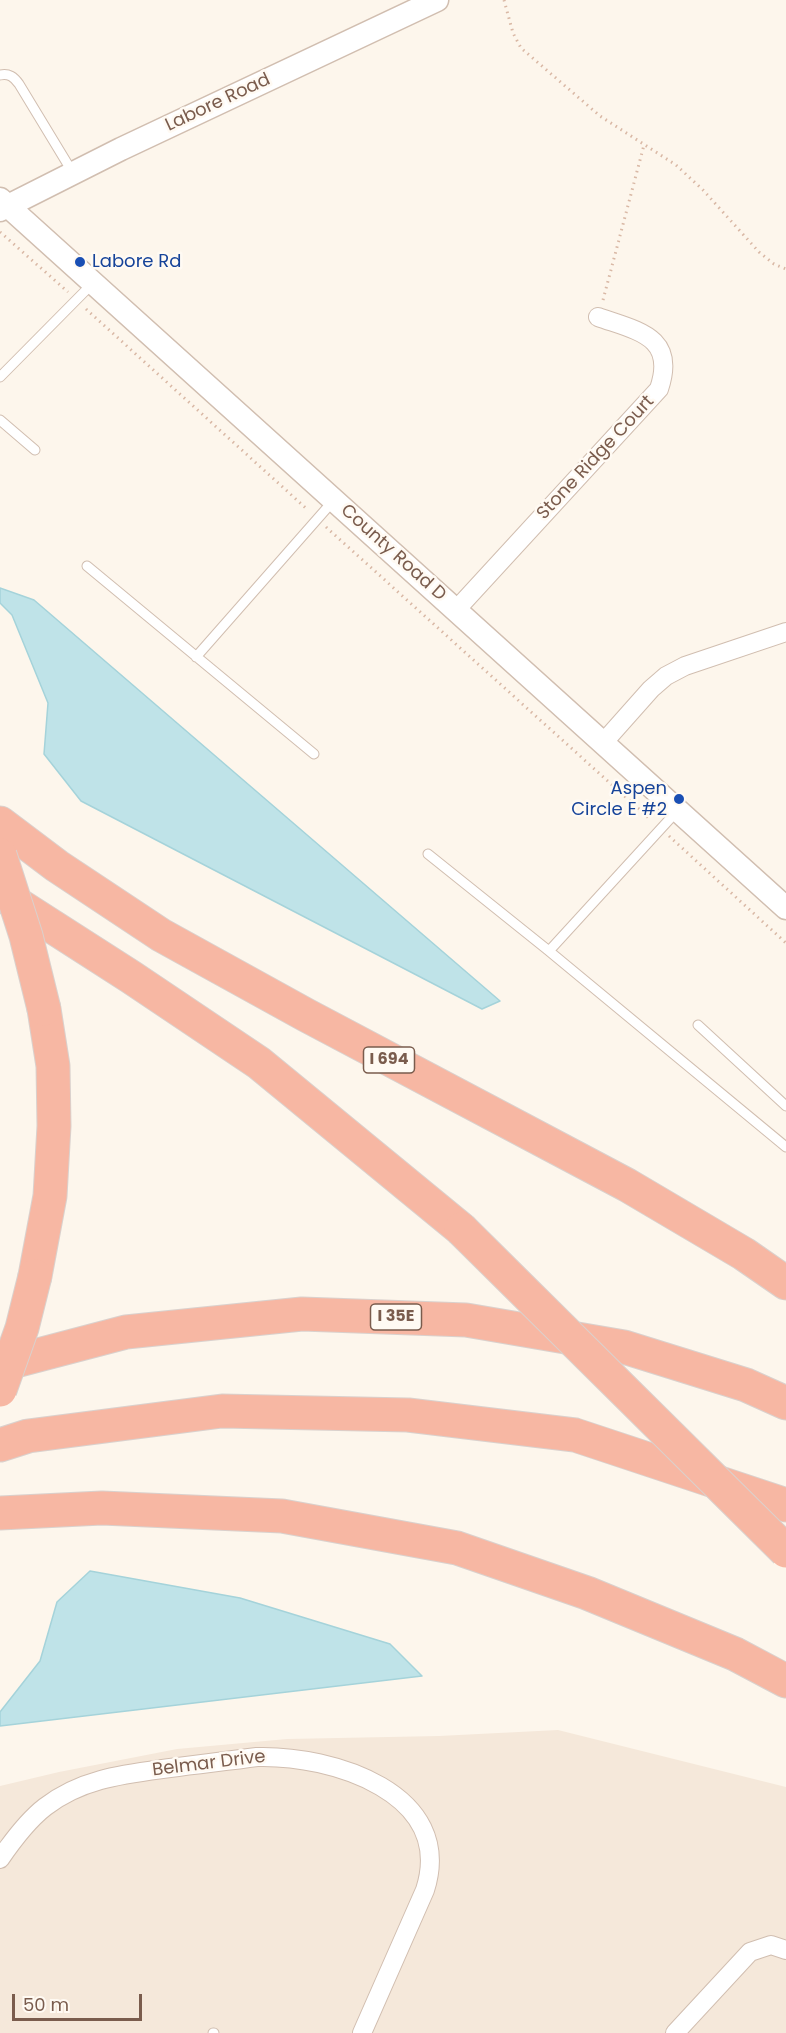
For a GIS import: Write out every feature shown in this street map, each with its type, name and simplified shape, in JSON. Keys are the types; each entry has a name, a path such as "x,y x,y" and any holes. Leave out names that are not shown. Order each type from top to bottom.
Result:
{"highway":[{"name":"I 694","path":"0,823 57,866 161,935 306,1015 627,1185 744,1254 786,1284"},
{"path":"0,855 26,936 44,1009 53,1066 54,1126 50,1196 35,1276 22,1328 0,1390"},
{"path":"0,893 122,971 259,1064 461,1228 786,1551"},
{"name":"I 35E","path":"0,1365 126,1332 290,1315 466,1320 624,1347 746,1385 786,1403"},
{"path":"0,1445 28,1436 222,1410 408,1415 575,1435 786,1505"},
{"path":"0,1513 102,1508 282,1516 457,1548 587,1593 735,1654 786,1681"}],"street":[{"name":"Labore Road","path":"3,205 437,0"},
{"name":"County Road D","path":"3,205 93,283 786,908"},
{"name":"Stone Ridge Court","path":"456,610 659,389 664,376 664,361 650,336 598,317"},
{"path":"603,743 651,689 666,676 685,666 786,632"},
{"name":"Belmar Drive","path":"0,1859 25,1825 45,1807 67,1792 115,1775 277,1756 333,1765 359,1775 385,1790 412,1812 429,1841 431,1858 430,1875 425,1890 362,2033"},
{"path":"675,2033 750,1952 771,1945 786,1950"}],"lane":[{"path":"0,75 13,77 19,84 73,173"},
{"path":"0,377 93,283"},
{"path":"0,420 35,450"},
{"path":"196,657 334,500"},
{"path":"87,566 314,754"},
{"path":"549,951 678,810"},
{"path":"428,854 786,1147"},
{"path":"698,1025 786,1106"}],"path":[{"path":"504,0 513,33 521,48 600,116 676,165 703,190 759,252 774,264 786,269"},
{"path":"598,317 644,145"},
{"path":"0,232 786,943"}],"shaded area":[{"path":"558,1730 786,1787 786,2033 0,2033 0,1786 177,1749 287,1739 439,1736"}],"water":[{"path":"0,588 34,600 500,1001 482,1009 81,801 44,754 48,703 12,615 0,603"},
{"path":"90,1571 240,1598 390,1644 422,1676 0,1726 0,1712 40,1661 57,1602"}],"place":[{"name":"Labore Rd","path":"80,262"},
{"name":"Aspen Circle E #2","path":"679,799"}]}
